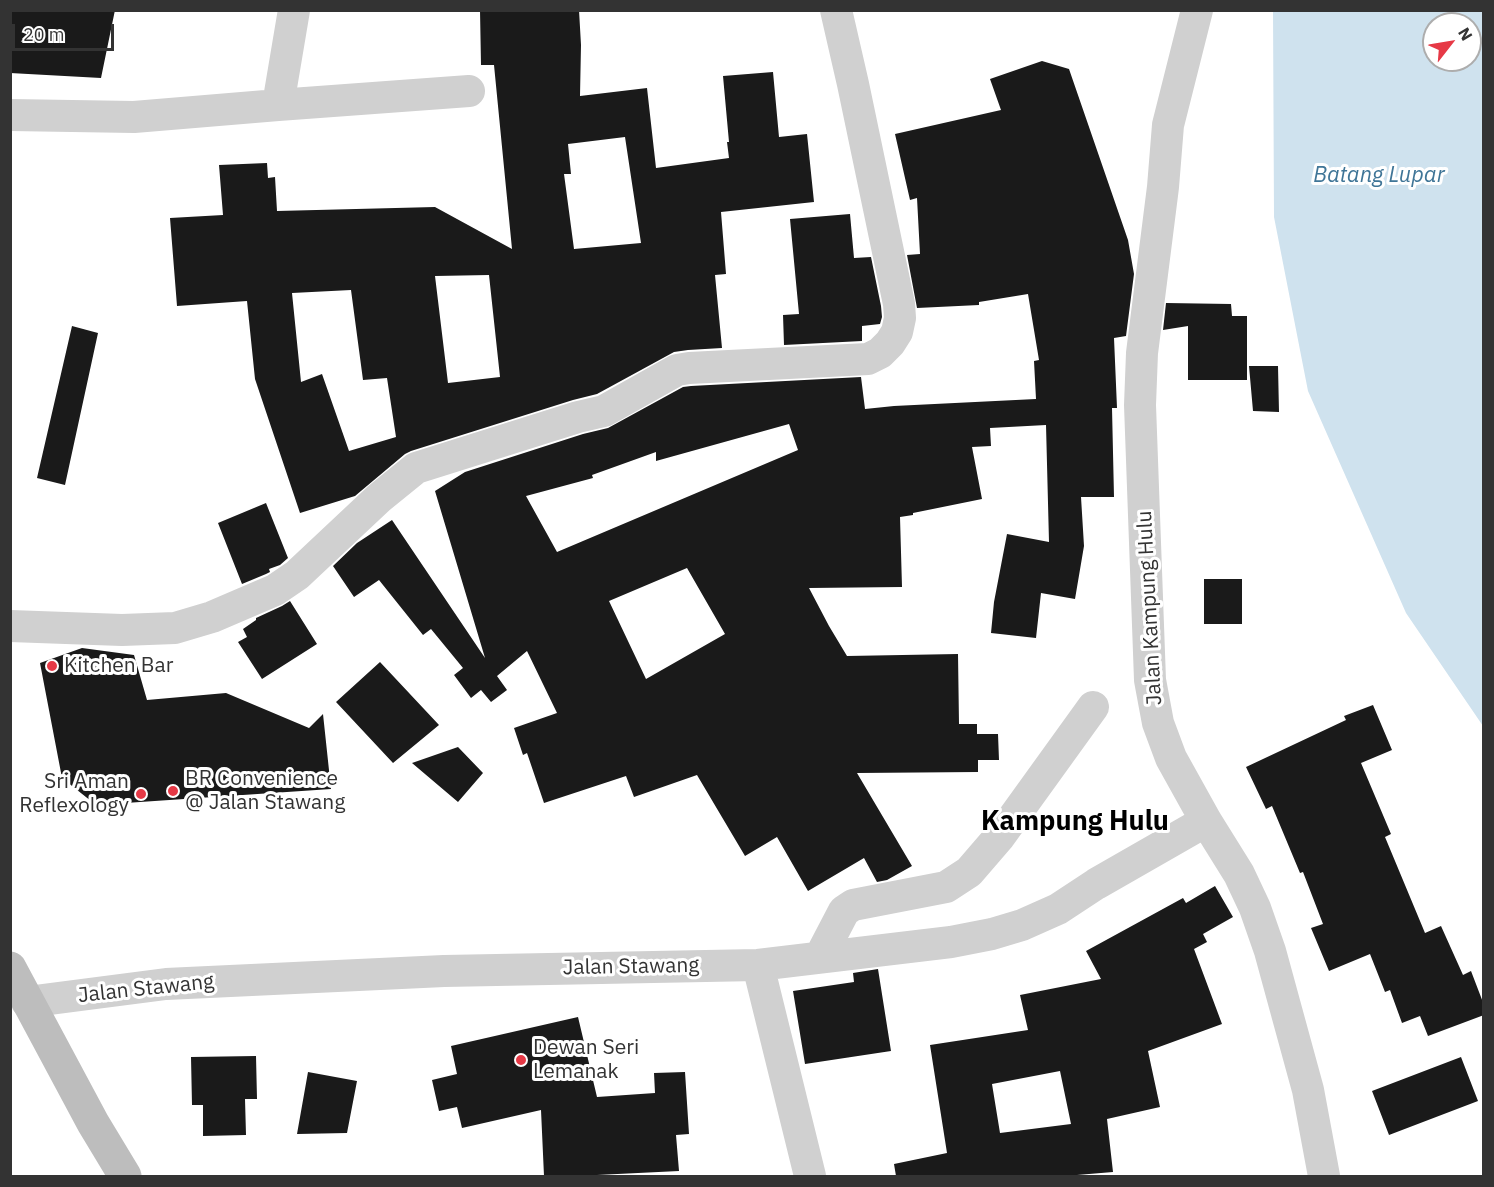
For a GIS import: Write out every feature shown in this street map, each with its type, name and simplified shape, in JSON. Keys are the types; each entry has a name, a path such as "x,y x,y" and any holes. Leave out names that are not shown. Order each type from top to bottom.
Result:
{"main road":[{"path":"10,968 93,1123 125,1176"}],"street":[{"path":"278,105 294,10"},
{"path":"10,626 122,630 175,628 212,617 275,590 297,575 379,498 416,468 578,417 604,411 677,370 868,359 880,353 897,332 900,318 899,304 836,10"},
{"name":"Jalan Kampung Hulu","path":"1197,10 1168,125 1163,187 1142,353 1140,405 1150,680 1158,723 1171,758 1239,874 1255,908 1270,951 1308,1090 1324,1176"},
{"path":"10,115 134,117 469,91"},
{"path":"820,957 844,911 852,905 946,887 969,872 1000,836 1093,706"},
{"name":"Jalan Stawang","path":"27,1002 166,984 444,971 758,965 951,942 1022,925 1058,909 1096,884 1206,821"},
{"path":"758,965 810,1176"}],"water":[{"name":"Batang Lupar","path":"1273,11 1483,11 1483,726 1406,613 1308,391 1274,217"}],"building":[{"path":"10,10 115,10 101,78 10,73"},
{"path":"480,10 579,10 580,96 647,88 656,168 729,158 723,76 773,72 779,137 807,134 814,202 721,212 726,274 715,275 722,348 674,352 597,394 411,451 355,496 300,513 255,379 247,301 177,306 170,218 223,215 219,165 267,163 268,178 275,177 277,211 435,207 512,249 494,65 481,65","holes":["625,137 641,243 574,249 564,174 571,174 568,144","489,275 500,377 448,383 435,276","351,290 363,380 387,378 396,437 349,451 322,374 301,382 292,293"]},
{"path":"1042,61 1069,69 1128,240 1134,274 1126,336 1114,338 1117,408 1112,408 1114,497 1081,497 1084,546 1075,599 1041,593 1036,638 991,633 994,602 1007,534 1049,542 1046,425 990,428 991,446 972,447 982,499 900,517 902,587 809,588 847,656 958,654 959,724 977,724 977,734 998,734 999,760 978,760 978,772 857,773 912,866 887,880 877,882 864,858 808,891 777,837 745,856 697,775 634,797 626,776 544,803 527,753 523,755 514,728 557,713 527,651 497,676 507,690 491,702 481,690 471,698 454,675 463,668 431,629 423,635 379,580 354,597 333,566 357,543 392,520 485,658 435,491 465,472 608,428 683,387 861,377 865,409 1036,399 1034,361 1039,360 1028,294 979,302 979,305 917,308 907,255 920,254 917,198 910,200 895,134 1001,110 990,79","holes":["789,424 798,450 557,552 526,496 593,478 592,475 656,452 656,461","687,568 725,634 646,679 609,601"]},
{"path":"850,214 854,258 871,257 881,306 880,324 862,326 862,341 784,345 783,315 799,314 790,219"},
{"path":"1166,303 1231,304 1232,316 1247,316 1247,380 1188,380 1188,326 1163,330"},
{"path":"72,326 98,333 65,485 37,478"},
{"path":"1249,366 1278,366 1279,412 1253,411"},
{"path":"266,503 288,558 280,565 269,569 270,572 242,584 218,523"},
{"path":"1204,579 1242,579 1242,624 1204,624"},
{"path":"290,601 317,644 262,679 238,642 247,637 243,629 256,618"},
{"path":"82,648 134,655 147,700 226,693 309,728 323,714 331,789 96,805 62,778 40,663"},
{"path":"380,662 439,725 393,763 336,702"},
{"path":"1373,705 1392,750 1361,763 1391,834 1385,837 1425,933 1441,926 1463,975 1471,971 1484,1005 1484,1015 1428,1036 1420,1016 1402,1023 1390,990 1385,992 1370,954 1329,971 1311,928 1323,924 1303,872 1300,873 1272,806 1266,809 1246,767 1346,720 1344,716"},
{"path":"458,747 483,773 458,802 412,763"},
{"path":"1215,886 1233,917 1203,934 1207,942 1194,949 1222,1024 1148,1051 1160,1107 1107,1119 1113,1172 1065,1176 896,1176 894,1164 947,1153 930,1045 1028,1030 1020,995 1101,979 1086,951 1183,898 1186,903","holes":["1060,1071 1071,1124 1000,1133 992,1084"]},
{"path":"878,969 891,1051 805,1064 793,991 854,982 853,973"},
{"path":"578,1017 597,1097 655,1093 654,1073 685,1072 689,1134 676,1135 679,1171 597,1176 544,1176 541,1110 462,1128 457,1107 439,1111 432,1080 457,1074 451,1046"},
{"path":"256,1056 257,1099 245,1099 246,1135 203,1136 203,1105 192,1105 191,1057"},
{"path":"1461,1057 1478,1101 1389,1135 1372,1091"},
{"path":"308,1072 357,1081 347,1133 297,1134"}],"place":[{"name":"Kitchen Bar","path":"52,666"},
{"name":"BR Convenience @ Jalan Stawang","path":"173,791"},
{"name":"Sri Aman Reflexology","path":"141,794"},
{"name":"Dewan Seri Lemanak","path":"521,1060"}],"district":[{"name":"Kampung Hulu","path":"1075,822"}]}
